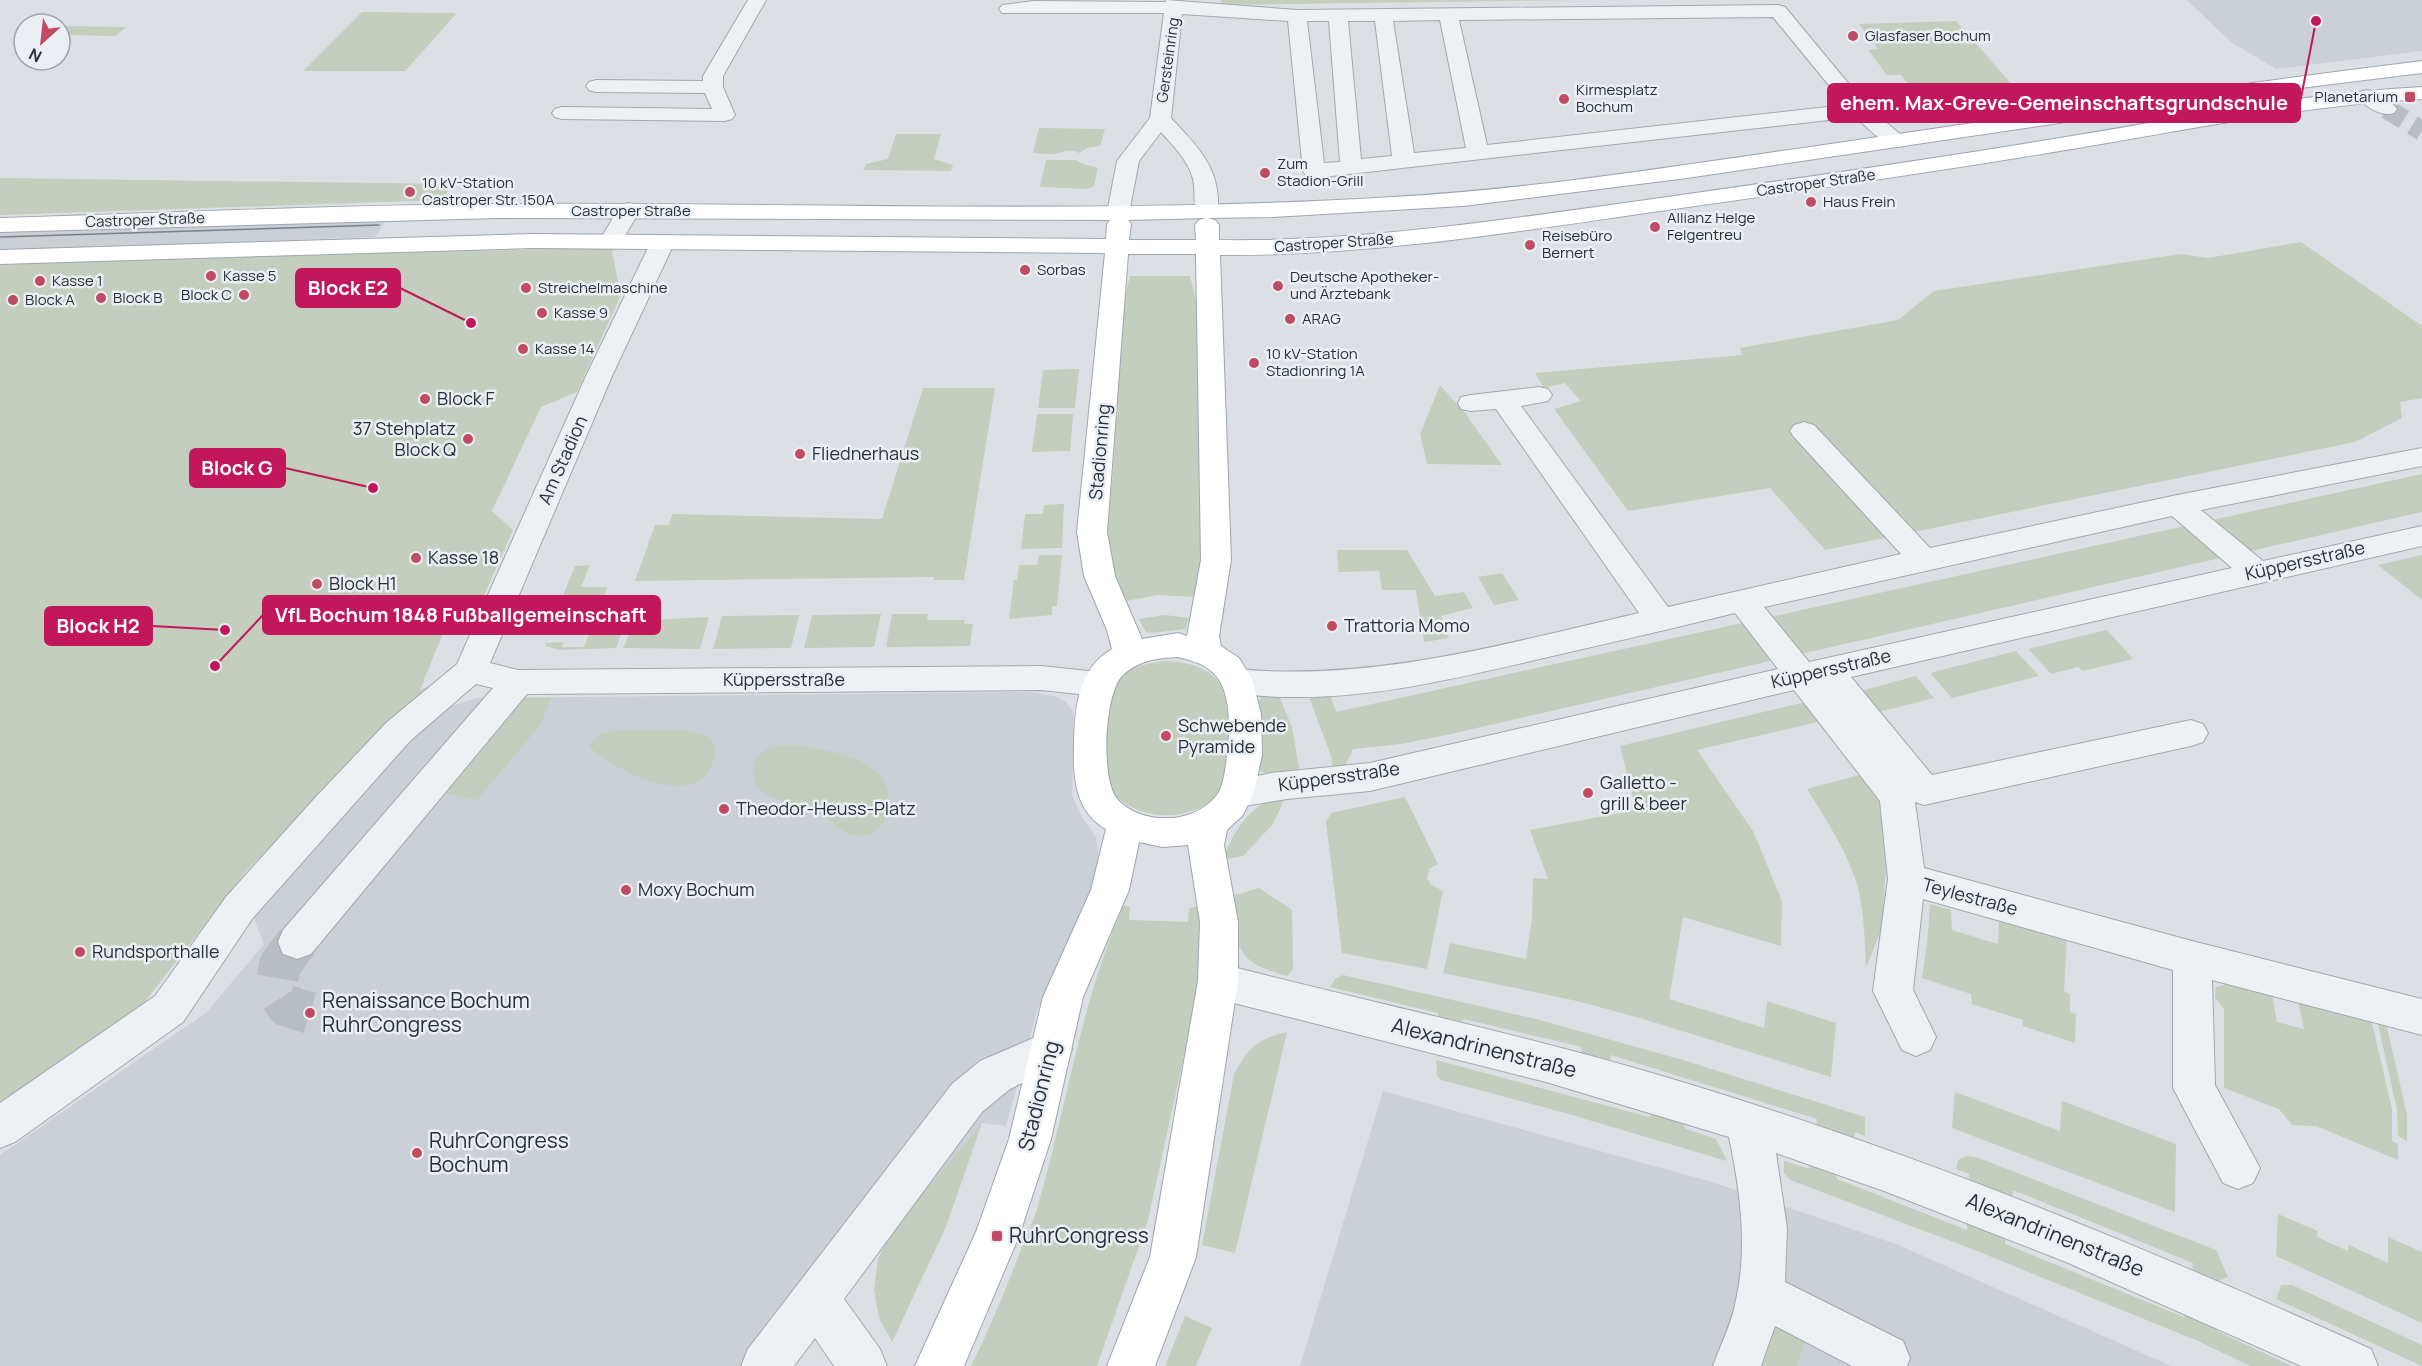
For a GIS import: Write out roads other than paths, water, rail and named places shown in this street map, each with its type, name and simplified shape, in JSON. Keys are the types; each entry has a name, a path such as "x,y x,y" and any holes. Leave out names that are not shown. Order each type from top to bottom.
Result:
{"main road":[{"name":"Castroper Straße","path":"0,225 397,212 629,210 1207,212 1463,199 1687,171 2276,85 2422,66"},
{"name":"Castroper Straße","path":"0,257 450,242 611,241 1301,247 1466,232 1932,166 2269,110 2367,96 2422,93"},
{"path":"1897,141 1932,166"},
{"path":"1206,653 1203,636 1216,560 1207,212"},
{"path":"1118,213 1118,245"},
{"name":"Stadionring","path":"1118,245 1107,338 1106,378 1092,532 1096,566 1118,614 1127,638 1129,653"},
{"path":"1178,645 1206,653 1226,665 1237,681 1241,696 1245,731 1244,767 1238,793 1227,810 1210,822 1186,831 1168,834 1150,832 1125,823 1105,810 1090,780 1092,707 1098,684 1111,667 1129,653 1151,646 1178,645"},
{"path":"1131,1366 1173,1257 1218,981 1219,922 1206,845 1210,822"},
{"name":"Stadionring","path":"939,1366 957,1331 997,1236 1030,1139 1063,997 1110,890 1125,823"}],"street":[{"path":"562,112 725,115 713,87 713,76 758,0"},
{"path":"1008,9 1033,6 1175,4 1297,16 1778,11 1860,110 1897,141"},
{"name":"Gersteinring","path":"1118,213 1128,161 1160,119 1175,4"},
{"path":"1448,14 1478,153"},
{"path":"1338,15 1351,166"},
{"path":"1383,15 1404,161"},
{"path":"1297,16 1314,171 1860,110"},
{"path":"596,86 713,87"},
{"path":"2367,96 2387,109"},
{"name":"Gersteinring","path":"1160,119 1199,162 1208,194 1207,212"},
{"path":"611,241 629,210"},
{"name":"Am Stadion","path":"470,671 599,376 658,250"},
{"path":"1472,403 1539,395"},
{"path":"1503,400 1661,620"},
{"path":"1804,431 1924,560"},
{"path":"1237,681 1272,686 1297,686 1375,679 1461,665 2176,505 2422,457"},
{"path":"2176,505 2256,572"},
{"name":"Küppersstraße","path":"1238,793 1268,786 1314,784 1370,777 1815,673 2422,536"},
{"path":"1742,601 1815,673 1924,791 2191,733"},
{"path":"0,1128 169,1010 238,908 398,732 470,671"},
{"name":"Küppersstraße","path":"470,671 518,682 1041,678 1098,684"},
{"name":"Teylestraße","path":"1815,673 1897,797 1907,879 2192,958 2422,1017"},
{"path":"297,942 518,682"},
{"path":"1907,879 1893,991 1916,1037"},
{"path":"2192,958 2194,1088 2238,1168"},
{"name":"Alexandrinenstraße","path":"1218,981 1594,1076 1885,1168 2112,1257 2250,1317 2350,1365"},
{"path":"765,1366 967,1098 995,1075 1052,1049"},
{"path":"1737,1366 1761,1294 1766,1224 1762,1188 1748,1124"},
{"path":"1761,1294 1886,1358"},
{"path":"816,1300 863,1366"}],"tunnel":[{"path":"2387,109 2422,131"},
{"path":"297,942 280,965 276,989 287,1006 310,1013"}],"tram line":[{"path":"0,237 379,225"}],"place":[{"name":"ehem. Max-Greve-Gemeinschaftsgrundschule","path":"2316,21"},
{"name":"Glasfaser Bochum","path":"1853,36"},
{"name":"Planetarium","path":"2410,97"},
{"name":"Kirmesplatz Bochum","path":"1564,99"},
{"name":"Zum Stadion-Grill","path":"1265,173"},
{"name":"10 kV-Station Castroper Str. 150A","path":"410,192"},
{"name":"Haus Frein","path":"1811,202"},
{"name":"Allianz Helge Felgentreu","path":"1655,227"},
{"name":"Reisebüro Bernert","path":"1530,245"},
{"name":"Sorbas","path":"1025,270"},
{"name":"Kasse 5","path":"211,276"},
{"name":"Kasse 1","path":"40,281"},
{"name":"Deutsche Apotheker- und Ärztebank","path":"1278,286"},
{"name":"Streichelmaschine","path":"526,288"},
{"name":"Block C","path":"244,295"},
{"name":"Block B","path":"101,298"},
{"name":"Block A","path":"13,300"},
{"name":"Kasse 9","path":"542,313"},
{"name":"ARAG","path":"1290,319"},
{"name":"Block E2","path":"471,323"},
{"name":"Kasse 14","path":"523,349"},
{"name":"10 kV-Station Stadionring 1A","path":"1254,363"},
{"name":"Block F","path":"425,399"},
{"name":"37 Stehplatz Block Q","path":"468,439"},
{"name":"Fliednerhaus","path":"800,454"},
{"name":"Block G","path":"373,488"},
{"name":"Kasse 18","path":"416,558"},
{"name":"Block H1","path":"317,584"},
{"name":"Trattoria Momo","path":"1332,626"},
{"name":"Block H2","path":"225,630"},
{"name":"VfL Bochum 1848 Fußballgemeinschaft","path":"215,666"},
{"name":"Schwebende Pyramide","path":"1166,736"},
{"name":"Galletto - grill & beer","path":"1588,793"},
{"name":"Theodor-Heuss-Platz","path":"724,809"},
{"name":"Moxy Bochum","path":"626,890"},
{"name":"Rundsporthalle","path":"80,952"},
{"name":"Renaissance Bochum RuhrCongress","path":"310,1013"},
{"name":"RuhrCongress Bochum","path":"417,1153"},
{"name":"RuhrCongress","path":"997,1236"}]}
